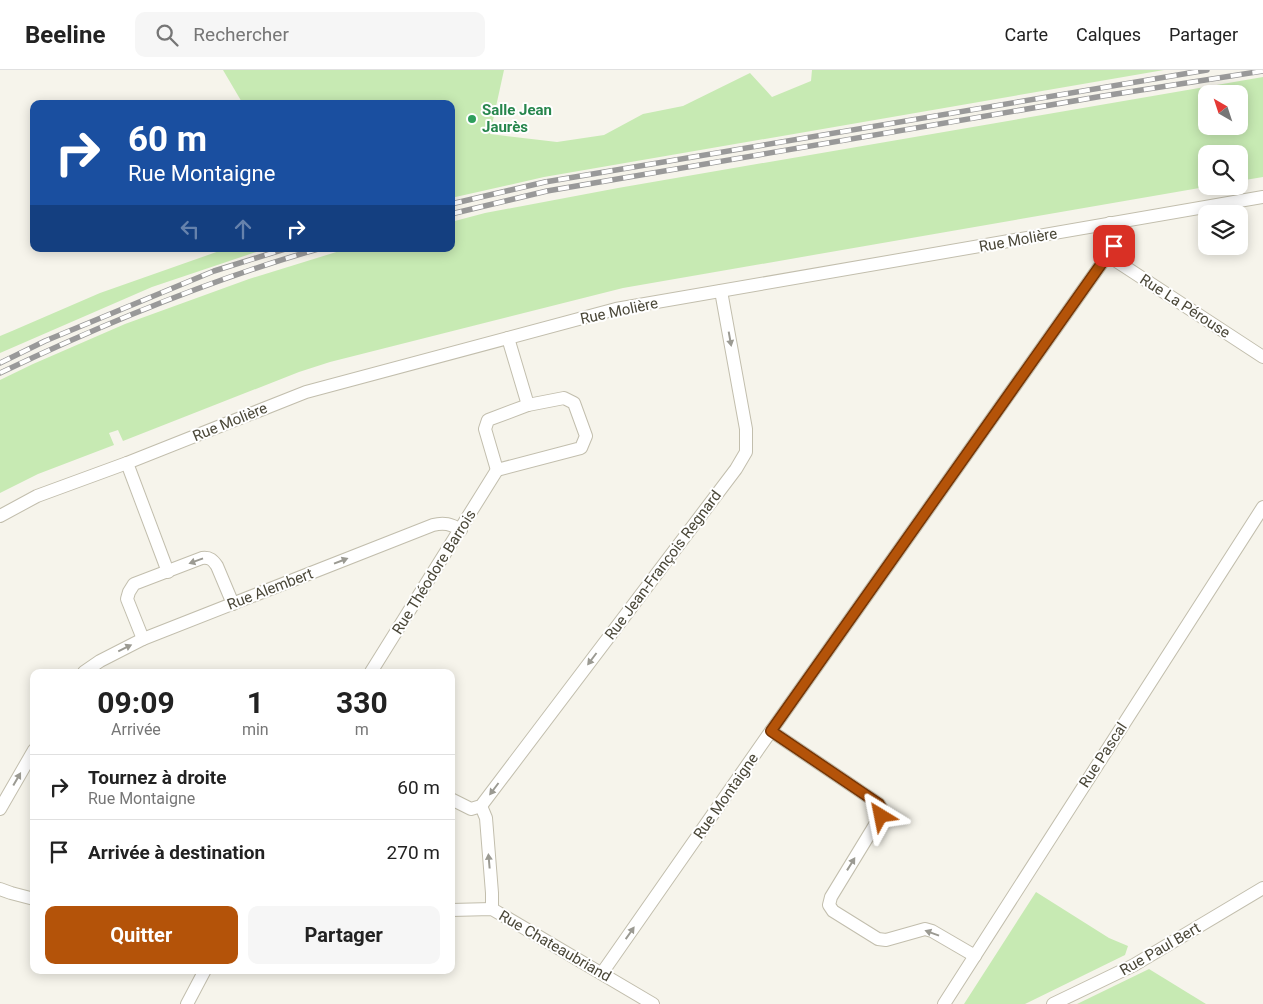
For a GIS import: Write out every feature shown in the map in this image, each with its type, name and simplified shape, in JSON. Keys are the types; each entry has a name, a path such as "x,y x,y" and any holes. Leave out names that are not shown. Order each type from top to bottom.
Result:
{"street":[{"name":"Rue Molière","path":"0,516 37,496 127,463 306,392 616,309 1263,197"},
{"name":"Rue Montaigne","path":"602,973 1114,246 1110,223"},
{"name":"Rue La Pérouse","path":"1107,255 1263,357"},
{"name":"Rue Jean-François Regnard","path":"481,806 736,469 746,452 746,430 721,291"},
{"path":"508,338 528,405"},
{"path":"564,398 574,403 586,436 581,448 497,470 485,429 488,420 528,405 564,398"},
{"path":"127,463 168,572"},
{"name":"Rue Théodore Barrois","path":"372,669 497,470"},
{"name":"Rue Pascal","path":"944,1004 1263,507"},
{"name":"Rue Alembert","path":"88,669 143,639 433,525 447,523 461,530"},
{"path":"143,639 127,599 127,595 134,584 202,558 211,559 218,566 233,604"},
{"path":"771,731 879,804 882,809 881,816 831,897 829,905 833,911 878,939 886,940 925,929 932,931 975,956"},
{"path":"0,809 30,757"},
{"path":"455,801 471,809 481,806 486,818 492,909"},
{"name":"Rue Paul Bert","path":"1053,1004 1134,965 1263,888"},
{"path":"0,889 11,894 30,898"},
{"name":"Rue Chateaubriand","path":"455,910 492,909 653,1004"},
{"path":"188,1004 203,974"}],"green space":[{"path":"223,70 504,70 490,134 557,142 604,135 643,114 683,106 750,73 772,97 811,81 812,70 1164,70 544,177 455,197 455,100 241,100"},
{"path":"1263,77 1263,177 1248,180 1248,145 1198,145 1198,188 623,288 330,362 299,372 123,441 118,430 109,433 114,445 38,474 0,493 0,380 125,324 249,279 336,252 455,252 455,221 485,213 618,188 1198,88 1198,135 1248,135 1248,85 1217,85"},
{"path":"216,252 256,252 152,287 0,353 0,336 100,293"},
{"path":"1036,892 1109,938 1128,946 1125,955 1025,1004 964,1004"},
{"path":"1149,969 1206,1004 1077,1004"}],"railway":[{"path":"455,203 545,182 1207,70"},
{"path":"455,213 547,191 1103,96 1263,71"},
{"path":"0,363 45,341 214,271 275,252"},
{"path":"0,373 78,337 157,304 277,261 308,252"}],"place":[{"name":"Salle Jean Jaurès","path":"472,119"}],"route":[{"path":"881,816 882,809 879,804 771,731 1114,246"}]}
